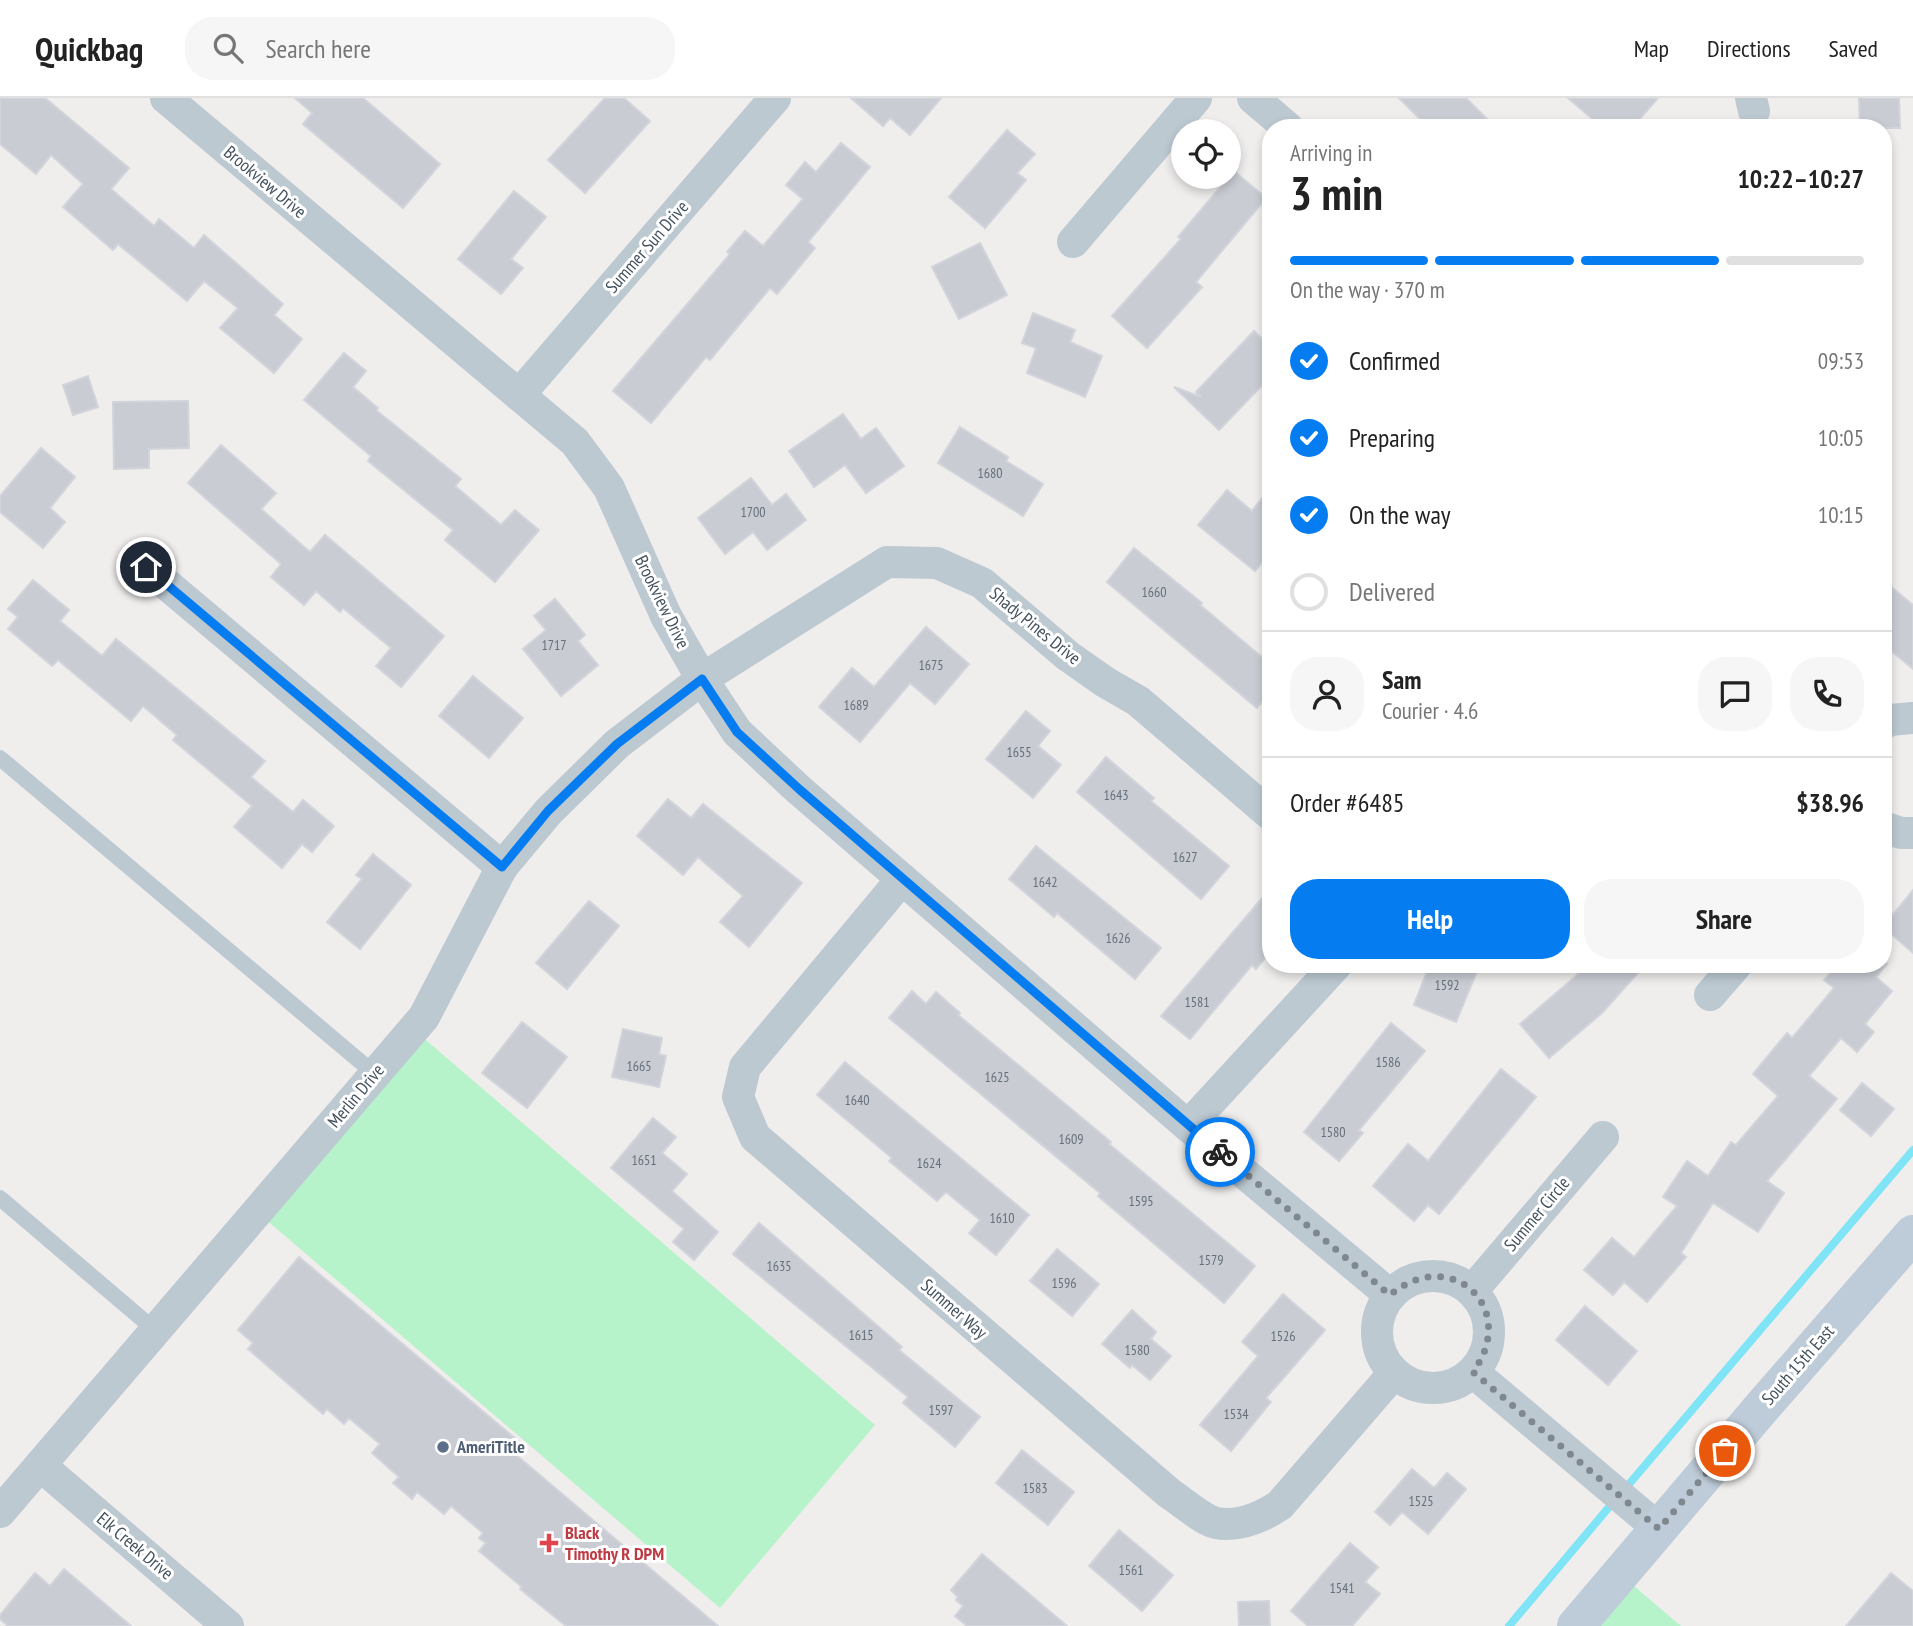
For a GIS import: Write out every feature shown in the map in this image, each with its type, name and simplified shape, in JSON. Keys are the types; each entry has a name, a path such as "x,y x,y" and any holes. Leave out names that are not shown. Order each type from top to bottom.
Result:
{"main road":[{"name":"South 15th East","path":"1576,1626 1647,1518 1763,1406 1913,1234"}],"street":[{"name":"Brookview Drive","path":"166,98 575,442 609,488 666,617 737,732 902,879 1188,1126 1390,1295"},
{"name":"Summer Sun Drive","path":"519,395 775,98"},
{"path":"1073,242 1196,98"},
{"path":"1252,98 1277,119"},
{"name":"Shady Pines Drive","path":"702,679 887,562 937,564 982,583 1068,656 1138,701 1262,807"},
{"path":"146,567 502,867"},
{"name":"Merlin Drive","path":"0,1512 424,1017 502,867 548,811 617,744 702,679"},
{"path":"1892,720 1913,718"},
{"path":"1892,830 1913,833"},
{"name":"Summer Way","path":"902,879 746,1067 738,1097 755,1137 1169,1493 1215,1523 1263,1517 1280,1505 1394,1373"},
{"path":"1188,1126 1329,973"},
{"path":"1710,995 1729,973"},
{"name":"Summer Circle","path":"1472,1291 1603,1137"},
{"path":"1439,1275 1457,1280 1472,1291 1483,1305 1489,1322 1489,1340 1484,1357 1473,1372 1459,1382 1442,1387 1425,1387 1394,1373 1384,1359 1378,1343 1377,1326 1381,1309 1390,1295 1404,1283 1421,1276 1439,1275"},
{"path":"1473,1372 1647,1518"},
{"name":"Elk Creek Drive","path":"41,1466 229,1626"}],"lane":[{"path":"0,758 375,1074"},
{"path":"0,1198 156,1331"}],"green space":[{"path":"413,1029 875,1425 720,1608 257,1212"},
{"path":"1621,1575 1681,1626 1578,1626"}],"building":[{"path":"0,98 45,98 129,168 111,189 154,226 159,219 194,248 204,235 283,304 274,315 302,339 274,373 220,328 238,308 204,281 187,301 118,244 113,250 63,207 83,184 51,155 36,174 0,144"},
{"path":"295,98 363,98 440,164 403,208 303,124 312,113"},
{"path":"605,98 624,98 650,121 585,193 548,160"},
{"path":"851,98 941,98 910,135 890,118 883,126"},
{"path":"1399,98 1466,98 1487,119 1420,119"},
{"path":"1568,98 1658,98 1640,119 1592,119"},
{"path":"1859,98 1899,98 1900,128 1892,128 1892,119 1860,119"},
{"path":"1007,130 1035,154 1017,173 1026,180 985,228 949,197"},
{"path":"841,143 870,167 808,242 815,248 777,294 770,288 710,360 706,357 651,423 613,391 730,254 727,252 745,231 763,246 803,199 786,185 805,162 816,172"},
{"path":"1241,177 1262,195 1262,203 1196,282 1202,287 1147,348 1112,316 1181,239 1178,237 1219,189 1241,189"},
{"path":"514,191 546,217 511,259 523,268 501,294 458,259"},
{"path":"980,243 1007,295 959,319 932,267"},
{"path":"1033,313 1075,330 1070,342 1102,356 1085,397 1027,373 1036,348 1022,343"},
{"path":"1254,331 1262,339 1262,385 1219,430 1174,387 1201,397 1196,392"},
{"path":"344,353 366,371 353,387 378,408 376,410 461,479 455,486 501,525 515,510 539,530 495,582 445,540 453,530 368,461 371,456 304,400"},
{"path":"88,376 98,407 73,415 63,385"},
{"path":"188,401 189,448 149,449 149,468 114,469 113,402"},
{"path":"843,414 861,439 876,428 904,466 866,493 845,465 814,487 789,451"},
{"path":"960,427 1008,457 1006,461 1043,484 1023,516 938,463"},
{"path":"221,445 276,493 261,509 310,552 325,535 444,636 401,687 376,666 391,648 343,608 340,612 316,591 304,605 271,577 281,564 188,483"},
{"path":"41,448 75,477 50,508 65,522 43,548 0,512 0,496"},
{"path":"751,478 772,505 786,494 806,520 767,550 753,532 725,554 698,518"},
{"path":"1227,490 1252,511 1262,498 1262,562 1255,571 1198,525"},
{"path":"1134,548 1202,603 1200,605 1262,657 1262,702 1257,708 1107,582"},
{"path":"33,580 69,610 60,621 102,656 116,639 265,761 251,777 293,812 303,800 334,826 312,852 302,844 282,868 234,827 252,806 173,740 177,735 143,706 131,721 58,660 52,666 8,629 18,617 8,609"},
{"path":"1892,588 1913,605 1913,669 1892,652"},
{"path":"555,599 585,635 578,641 598,665 561,696 523,649 546,630 534,616"},
{"path":"926,627 969,664 935,704 910,683 860,742 819,707 852,668 874,687"},
{"path":"473,676 523,718 489,758 439,716"},
{"path":"1026,711 1050,731 1038,746 1061,765 1033,798 986,759"},
{"path":"1106,757 1154,798 1151,801 1229,866 1201,899 1077,792"},
{"path":"668,799 691,818 703,804 802,883 749,947 720,922 743,896 698,857 683,875 637,836"},
{"path":"1036,846 1161,948 1135,979 1057,913 1054,917 1009,879"},
{"path":"373,854 411,885 360,949 327,922 362,879 356,875"},
{"path":"1913,890 1913,953 1892,935 1892,916"},
{"path":"1262,898 1262,962 1256,969 1252,965 1190,1039 1161,1016"},
{"path":"589,901 619,926 567,989 536,963"},
{"path":"1426,973 1476,973 1456,1022 1414,1005"},
{"path":"1580,973 1638,973 1602,1013 1549,1058 1520,1024"},
{"path":"1830,973 1879,973 1876,977 1892,991 1865,1024 1874,1032 1857,1052 1841,1038 1809,1076 1837,1099 1767,1181 1784,1193 1758,1232 1713,1203 1681,1253 1686,1257 1647,1302 1624,1282 1613,1295 1584,1270 1612,1238 1634,1257 1677,1206 1663,1197 1687,1161 1708,1176 1731,1142 1736,1145 1778,1096 1753,1074 1787,1033 1792,1038 1834,988 1824,980"},
{"path":"912,991 926,1004 936,992 960,1013 958,1015 1255,1266 1224,1303 1098,1196 1100,1193 889,1018"},
{"path":"522,1022 567,1057 527,1108 482,1073"},
{"path":"1391,1023 1425,1051 1359,1130 1363,1133 1339,1161 1304,1132"},
{"path":"623,1029 662,1038 659,1054 666,1056 659,1087 612,1077"},
{"path":"845,1062 1029,1215 996,1255 969,1233 980,1220 946,1192 937,1201 889,1161 892,1158 817,1095"},
{"path":"1501,1069 1536,1097 1439,1214 1428,1205 1414,1221 1373,1186 1408,1144 1428,1161"},
{"path":"1862,1083 1894,1109 1871,1136 1840,1110"},
{"path":"653,1118 676,1137 662,1153 687,1174 672,1191 718,1232 694,1260 673,1242 684,1229 611,1168"},
{"path":"759,1223 902,1347 899,1350 980,1417 955,1447 903,1403 908,1397 733,1254"},
{"path":"1057,1249 1099,1284 1072,1316 1030,1281"},
{"path":"299,1257 523,1445 515,1454 718,1626 566,1626 479,1551 486,1543 479,1538 483,1533 451,1506 444,1514 417,1492 412,1499 393,1483 399,1477 372,1453 380,1444 349,1418 344,1424 327,1409 323,1414 248,1349 253,1343 238,1330"},
{"path":"1283,1294 1325,1330 1266,1398 1271,1402 1231,1451 1200,1425 1258,1356 1242,1342"},
{"path":"1585,1306 1637,1351 1608,1385 1556,1340"},
{"path":"1132,1310 1156,1332 1151,1339 1171,1356 1150,1380 1132,1365 1130,1368 1102,1344"},
{"path":"1022,1450 1074,1492 1048,1525 996,1483"},
{"path":"1412,1469 1434,1488 1447,1473 1466,1489 1428,1534 1402,1512 1390,1525 1375,1512"},
{"path":"1119,1530 1173,1575 1142,1611 1089,1566"},
{"path":"1350,1543 1378,1567 1365,1582 1380,1594 1352,1626 1308,1626 1291,1611"},
{"path":"982,1554 1067,1626 967,1626 955,1616 963,1606 951,1590"},
{"path":"64,1569 131,1626 8,1626 0,1619 0,1615 35,1573 50,1586"},
{"path":"1891,1573 1913,1591 1913,1626 1846,1626"},
{"path":"1269,1601 1270,1626 1239,1626 1238,1602"}],"waterway":[{"path":"1624,1490 1913,1150"},
{"path":"1509,1626 1615,1500"}],"way so far":[{"path":"1220,1152 1390,1295 1404,1283 1421,1276 1439,1275 1457,1280 1472,1291 1483,1305 1489,1322 1489,1340 1484,1357 1473,1372 1659,1529 1725,1451"}],"place":[{"name":"AmeriTitle","path":"443,1447"},
{"name":"Black Timothy R DPM","path":"549,1543"}],"route":[{"path":"146,567 502,867 548,811 617,744 702,679 737,732 799,789 1220,1152"}]}
